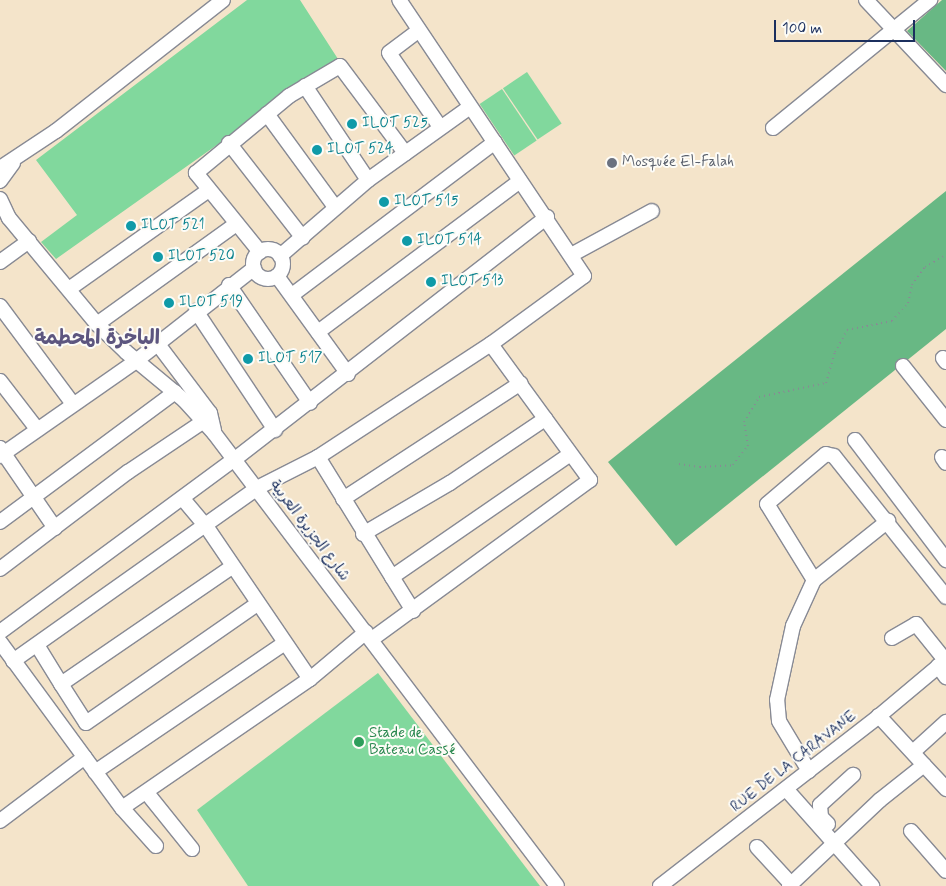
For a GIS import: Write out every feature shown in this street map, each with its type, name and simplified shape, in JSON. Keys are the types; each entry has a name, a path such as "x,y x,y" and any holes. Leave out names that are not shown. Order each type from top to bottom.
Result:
{"street":[{"path":"0,168 15,161 223,0"},
{"path":"13,661 206,526 257,488 318,457 491,344 584,276 548,217 520,181 399,0"},
{"path":"866,0 946,85"},
{"path":"773,128 930,0"},
{"path":"418,31 389,53 440,128"},
{"path":"260,252 196,173 229,143 306,86 336,67 343,68 405,153"},
{"path":"306,86 368,180"},
{"path":"280,256 368,180 470,107"},
{"path":"267,114 335,207"},
{"path":"292,296 494,142"},
{"path":"229,143 303,238"},
{"path":"0,181 15,161"},
{"path":"318,332 520,181"},
{"path":"69,289 209,190"},
{"name":"شارع الجزيرة العربية","path":"0,199 4,217 29,241 98,324 136,361 175,392 204,421 236,459 557,886"},
{"path":"571,254 652,211"},
{"path":"0,632 275,430 548,217"},
{"path":"98,324 236,224"},
{"path":"0,262 29,241"},
{"path":"268,250 280,256 283,264 277,276 264,278 254,268 254,259 260,252 268,250"},
{"path":"55,528 1,452 136,361 196,311 254,268"},
{"path":"277,276 348,374"},
{"path":"229,285 310,403"},
{"path":"0,306 73,404"},
{"path":"196,311 275,430"},
{"path":"157,343 210,413 214,433"},
{"path":"122,808 147,793 310,679 369,635 413,611 590,480 569,455 521,382 491,344"},
{"path":"903,366 946,420"},
{"path":"0,381 37,429"},
{"path":"343,499 521,382"},
{"path":"0,522 175,392"},
{"path":"363,534 450,483 546,419"},
{"path":"0,569 128,472 204,421"},
{"path":"855,440 946,560"},
{"path":"814,580 767,504 826,454 834,456 888,521 946,597"},
{"path":"392,577 569,455"},
{"path":"318,457 363,534 413,611"},
{"path":"183,499 206,526 283,644 310,679"},
{"path":"809,771 779,721 777,700 793,626 814,580 888,521"},
{"path":"61,684 232,567"},
{"path":"37,645 86,723 257,604"},
{"path":"892,638 916,624 944,666"},
{"path":"0,642 122,808 156,846"},
{"path":"95,772 283,644"},
{"name":"RUE DE LA CARAVANE","path":"660,886 944,666"},
{"path":"879,716 946,789"},
{"path":"913,752 946,722"},
{"path":"0,821 85,757"},
{"path":"757,847 790,885 880,800 924,765"},
{"path":"852,775 818,810 872,886"},
{"path":"786,790 838,840"},
{"path":"147,793 192,849"},
{"path":"911,831 946,871"}],"path":[{"path":"679,464 700,468 733,465 748,446 744,422 759,397 826,383 835,352 847,330 892,321 908,303 912,285 925,267 946,255"}],"green space":[{"path":"247,0 300,0 338,59 56,259 41,242 77,215 36,160"},
{"path":"942,0 946,0 946,71 907,31"},
{"path":"527,72 562,123 538,140 503,88"},
{"path":"502,89 537,140 514,155 480,104"},
{"path":"946,191 946,329 676,546 608,462"},
{"name":"Stade de Bateau Cassé","path":"378,673 540,886 248,886 197,810"}],"place":[{"name":"ILOT 525","path":"352,124"},
{"name":"ILOT 524","path":"317,150"},
{"name":"Mosquée El-Falah","path":"612,163"},
{"name":"ILOT 515","path":"384,202"},
{"name":"ILOT 521","path":"131,226"},
{"name":"ILOT 514","path":"407,241"},
{"name":"ILOT 520","path":"158,257"},
{"name":"ILOT 513","path":"431,282"},
{"name":"ILOT 519","path":"169,303"},
{"name":"ILOT 517","path":"248,359"},
{"name":"Stade de Bateau Cassé","path":"359,742"}],"district":[{"name":"الباخرة المحطمة","path":"97,338"}]}
